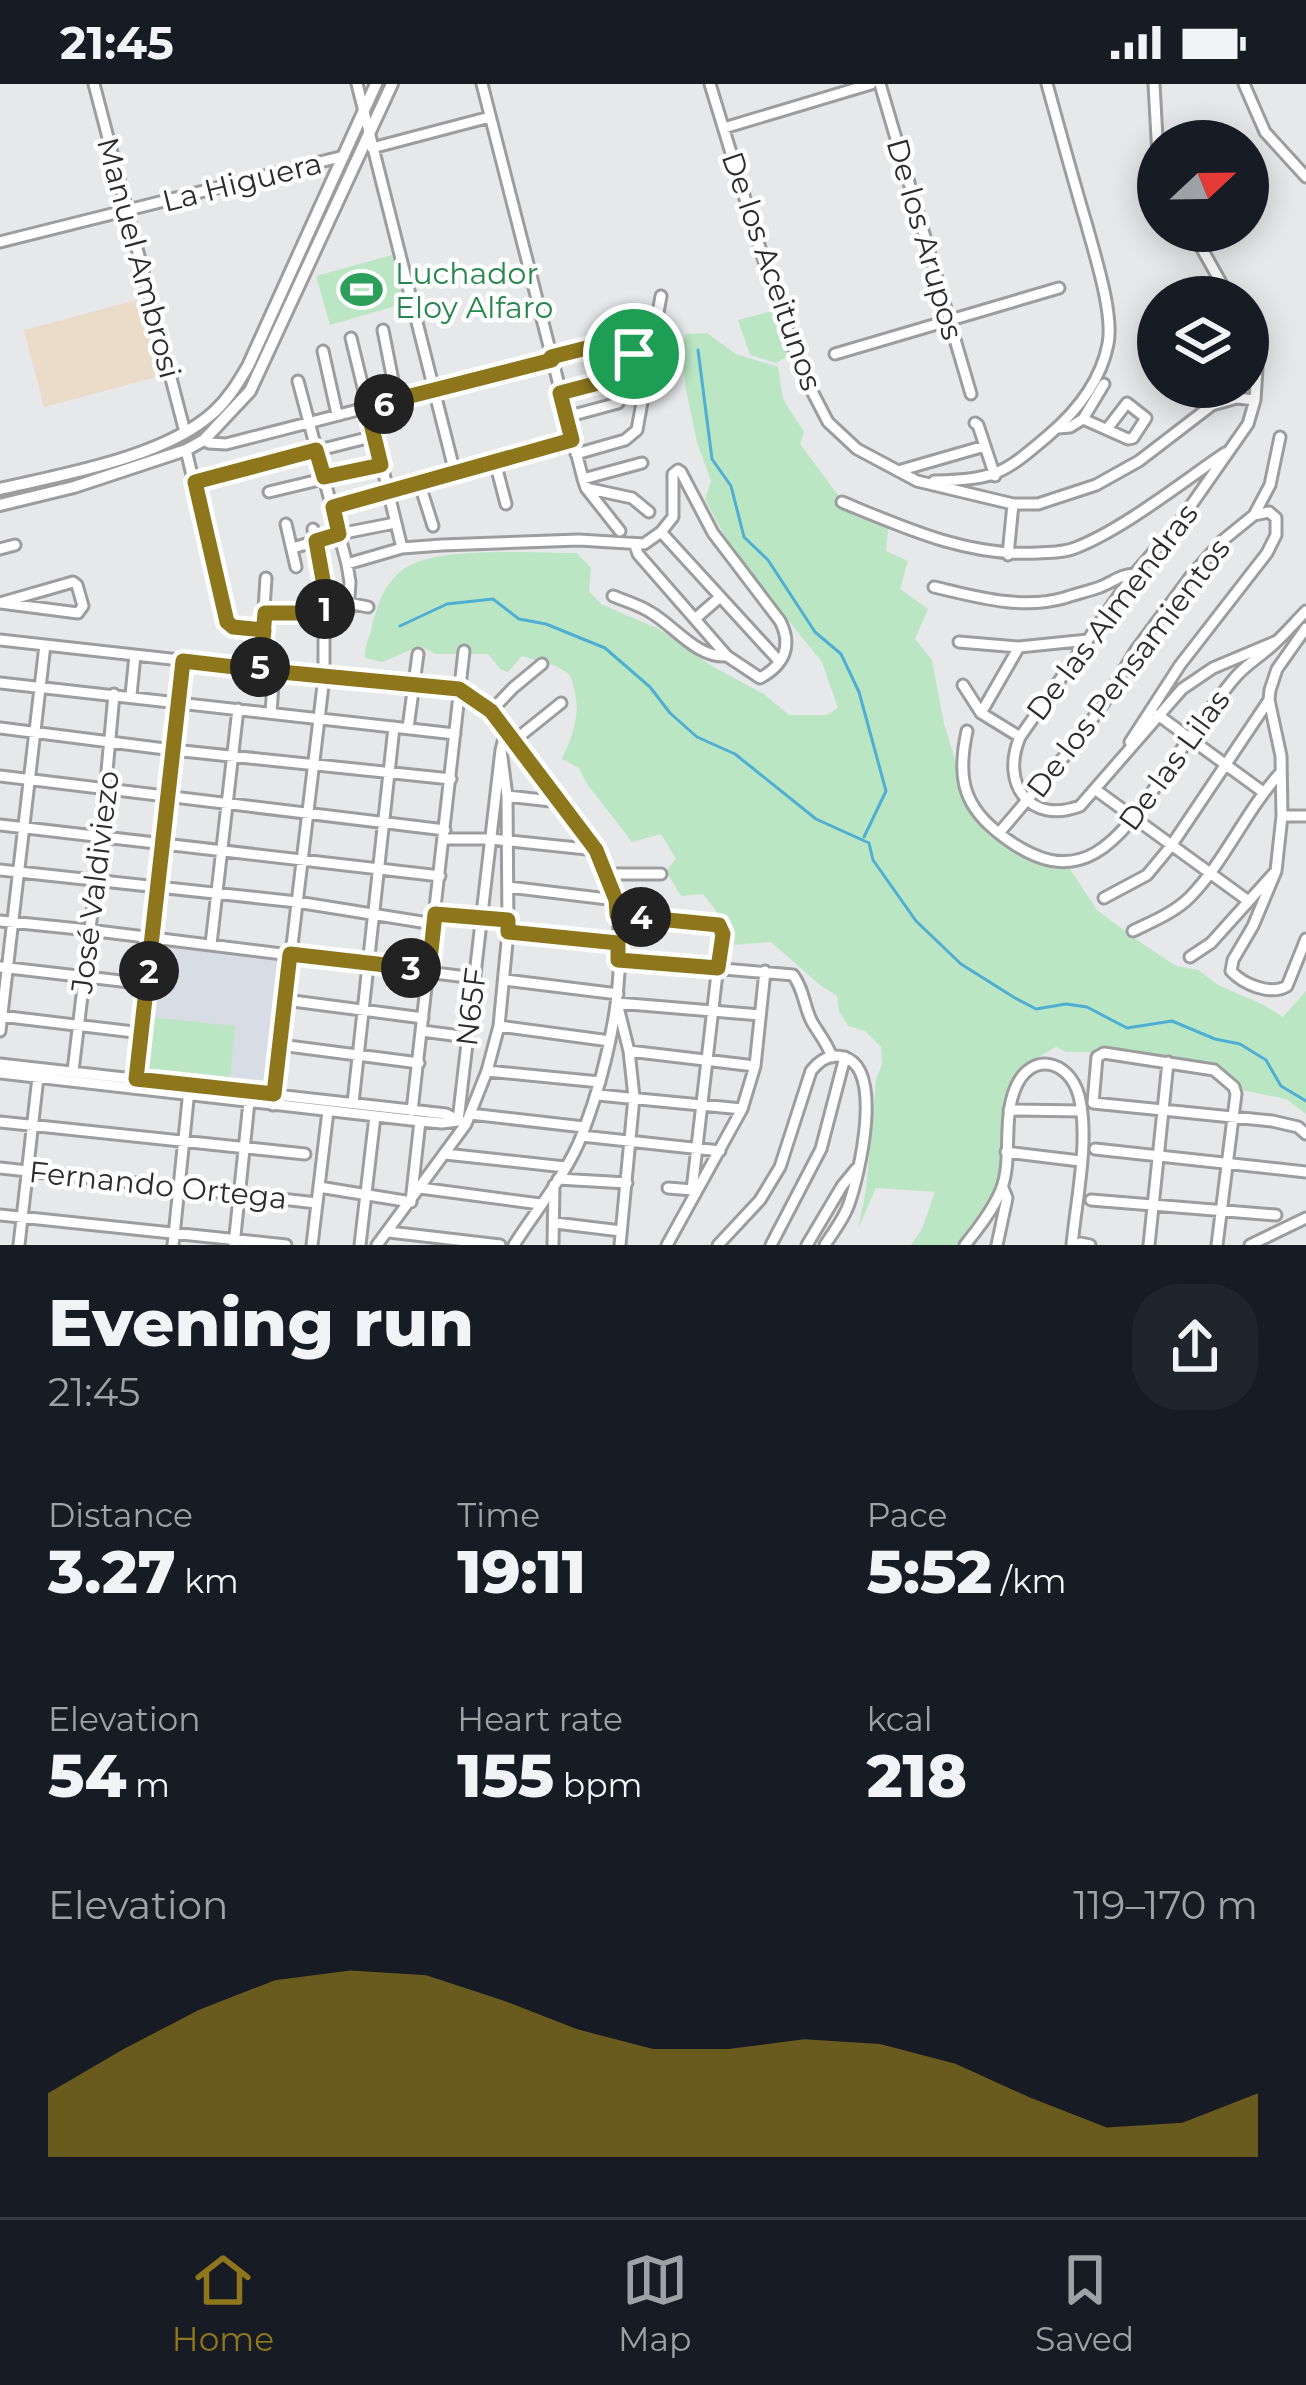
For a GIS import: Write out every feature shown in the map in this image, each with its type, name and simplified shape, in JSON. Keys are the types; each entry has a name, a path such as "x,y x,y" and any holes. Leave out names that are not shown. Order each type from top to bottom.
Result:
{"main road":[{"path":"0,489 142,451 185,432 215,411 248,366 376,84"},
{"path":"0,505 93,482 205,440 250,391 392,84"}],"street":[{"name":"Manuel Ambrosi","path":"94,84 185,432"},
{"path":"357,84 455,472"},
{"path":"482,84 584,484 620,531"},
{"name":"De los Aceitunos","path":"710,84 801,370 828,422 856,448 916,481 1013,504"},
{"path":"724,128 876,84"},
{"name":"De los Arupos","path":"876,84 971,394"},
{"path":"916,481 995,476 1058,428 1101,371 1110,338 1100,276 1047,84"},
{"path":"1154,84 1156,120"},
{"path":"1244,84 1265,132 1306,177"},
{"path":"372,148 490,117"},
{"name":"La Higuera","path":"0,242 344,156"},
{"path":"1083,280 1100,276"},
{"path":"835,354 1059,288"},
{"path":"576,454 625,440 637,430 661,296"},
{"path":"383,330 397,401"},
{"path":"351,338 402,548"},
{"path":"205,440 226,444 626,338 635,343 632,371 623,377 560,393"},
{"path":"323,351 338,414"},
{"path":"298,381 350,582 348,607 368,607"},
{"path":"1058,428 1083,419 1104,384"},
{"path":"566,417 618,403"},
{"path":"1107,429 1127,404 1159,428"},
{"path":"1008,555 1013,504 1039,504 1079,493 1139,460 1208,408"},
{"name":"De las Almendras","path":"1029,800 1013,778 1012,757 1020,737 1135,574 1234,447 1253,408"},
{"path":"1083,419 1128,439 1146,418"},
{"path":"975,423 995,476"},
{"path":"195,482 375,436"},
{"name":"De los Pensamientos","path":"999,833 1074,746 1190,576 1254,515 1270,485 1280,437"},
{"path":"333,507 572,440"},
{"path":"898,471 985,446"},
{"path":"842,502 906,530 973,549 1008,555 1062,552 1104,534 1234,447"},
{"path":"186,449 227,622 233,627 264,630"},
{"path":"495,461 506,504"},
{"path":"584,484 642,463"},
{"path":"269,492 381,465"},
{"path":"346,564 402,548 579,540 645,543 675,514 674,474 678,470 713,532 780,621 787,652 760,678 727,656 635,545"},
{"path":"419,482 433,526"},
{"path":"584,484 632,498 649,512"},
{"path":"1121,757 1180,665 1267,553 1276,535 1276,518 1268,512 1254,515"},
{"path":"292,548 395,523"},
{"path":"286,524 296,567"},
{"path":"273,1099 324,677 323,580 313,529"},
{"path":"661,532 779,662"},
{"path":"0,550 15,545"},
{"path":"934,587 993,601 1034,603 1068,597 1135,574"},
{"path":"260,670 266,578"},
{"path":"75,583 83,606 78,613 0,603 75,583"},
{"path":"613,596 652,612 703,651 727,656"},
{"path":"696,618 720,597"},
{"name":"De las Lilas","path":"967,731 962,763 972,808 999,833 1041,857 1070,861 1091,856 1106,848 1135,818 1235,677 1306,611"},
{"path":"265,613 325,613"},
{"path":"1104,898 1147,874 1172,847 1269,700 1277,669 1306,628"},
{"path":"0,640 459,689 491,711 596,850 616,900 617,915 617,999 598,1095 565,1167 514,1245"},
{"path":"959,642 1019,647 1088,640"},
{"path":"1029,800 1052,810 1080,806 1182,689 1202,674 1277,641"},
{"path":"0,1031 45,645"},
{"path":"981,713 1019,647"},
{"path":"412,1111 464,651"},
{"path":"408,728 418,654"},
{"path":"131,695 135,655"},
{"path":"136,1084 183,661"},
{"path":"491,711 542,664"},
{"path":"271,712 274,671"},
{"path":"0,683 455,734"},
{"path":"963,685 981,713 1020,737"},
{"name":"José Valdiviezo","path":"73,1071 114,694"},
{"path":"1269,700 1281,756 1282,816 1276,871 1231,970 1234,976 1274,992 1287,986 1305,946"},
{"path":"515,740 560,703"},
{"path":"212,944 238,709"},
{"path":"1158,715 1263,792"},
{"path":"353,1103 394,727"},
{"path":"0,728 451,778"},
{"name":"N65F","path":"465,1120 468,1036 506,730"},
{"path":"376,1245 465,1120 487,1071 499,1026 508,926 508,796 501,750"},
{"path":"1132,931 1170,913 1190,897 1281,772"},
{"path":"0,776 596,850"},
{"path":"1096,790 1247,900"},
{"path":"508,796 560,802"},
{"path":"1282,816 1306,816"},
{"path":"0,825 440,876"},
{"path":"0,870 297,902 374,915 482,918 618,943"},
{"path":"1190,957 1211,943 1276,871"},
{"path":"607,874 661,874"},
{"path":"508,887 616,900"},
{"path":"617,915 719,925 723,934 695,1191"},
{"path":"0,921 475,978"},
{"path":"618,960 794,975 832,1057"},
{"path":"4,968 147,984"},
{"path":"667,1245 742,1108 755,1066 764,971"},
{"path":"505,980 760,1015"},
{"path":"617,999 634,1097 620,1245"},
{"path":"285,1000 423,1018"},
{"path":"1,1016 142,1034"},
{"path":"499,1026 610,1041"},
{"path":"422,1031 468,1036"},
{"path":"280,1045 419,1063"},
{"path":"629,1051 755,1066"},
{"path":"1217,1245 1231,1118 1236,1094 1230,1082 1214,1070 1104,1054 1097,1057 1094,1103 1231,1118 1272,1121 1298,1127 1306,1134"},
{"path":"770,1245 821,1149 845,1057"},
{"path":"718,1245 760,1201 780,1167 811,1071 820,1060 845,1057 858,1065 865,1081 866,1129 848,1209 825,1245"},
{"path":"1149,1245 1168,1062"},
{"path":"998,1245 1006,1198 1009,1110 1016,1086 1040,1064 1058,1066 1072,1078 1081,1111 1081,1244"},
{"path":"0,1068 73,1071 136,1084"},
{"path":"0,1068 38,1077 353,1103 720,1151"},
{"path":"487,1071 600,1082"},
{"path":"19,1245 38,1077"},
{"path":"189,1090 249,1102 273,1099 328,1111 442,1124 465,1120"},
{"path":"173,1245 189,1090"},
{"path":"598,1095 742,1108"},
{"path":"235,1241 249,1102"},
{"path":"1009,1110 1081,1111"},
{"path":"312,1245 328,1111"},
{"path":"360,1245 375,1116"},
{"path":"411,1202 420,1121"},
{"path":"0,1122 304,1154"},
{"path":"1096,1149 1306,1172"},
{"path":"1006,1152 1080,1161"},
{"path":"445,1154 565,1167"},
{"path":"807,1245 859,1166"},
{"name":"Fernando Ortega","path":"0,1168 317,1203"},
{"path":"556,1181 627,1183"},
{"path":"553,1245 556,1181"},
{"name":"Fernando Ortega","path":"319,1186 411,1202"},
{"path":"420,1188 540,1204"},
{"path":"668,1188 695,1191"},
{"path":"965,1245 1003,1188"},
{"path":"1090,1200 1276,1215"},
{"path":"0,1215 286,1245"},
{"path":"1250,1245 1306,1218"},
{"path":"555,1223 621,1231"},
{"path":"389,1232 500,1245"}],"shaded area":[{"path":"140,299 161,376 44,407 24,330"},
{"path":"157,941 286,956 271,1091 141,1076"}],"green space":[{"name":"Luchador Eloy Alfaro","path":"392,255 406,303 330,325 316,276"},
{"path":"773,311 790,355 776,363 750,355 738,320"},
{"path":"707,333 736,354 778,367 783,399 804,432 800,444 838,495 889,522 886,551 908,561 900,589 928,609 915,639 932,660 944,724 968,800 1002,831 1064,860 1097,910 1176,966 1198,970 1283,1017 1306,991 1306,1114 1286,1099 1242,1090 1232,1076 1211,1070 1056,1047 1023,1066 1004,1107 998,1187 958,1245 911,1245 935,1192 876,1188 858,1229 881,1047 865,1031 848,1026 837,996 771,942 733,945 728,926 703,894 681,896 666,871 676,859 661,834 632,842 579,768 562,759 576,717 569,674 522,656 508,672 488,654 436,654 420,646 382,662 365,658 383,595 407,567 464,553 577,553 591,568 589,591 601,604 659,629 710,665 764,694 789,715 827,715 838,708 822,662 733,552 705,499 711,481 697,442 681,346 686,334"},
{"path":"149,1017 235,1026 230,1081 144,1072"}],"waterway":[{"path":"698,350 712,459 731,486 744,537 768,560 815,632 841,654 859,692 886,791 864,837"},
{"path":"400,626 447,604 493,599 519,619 546,624 605,648 697,737 735,754 816,819 869,843 873,860 916,921 961,964 1036,1009 1066,1004 1087,1007 1127,1028 1172,1021 1240,1044 1266,1060 1281,1086 1306,1101"}],"place":[{"name":"Luchador Eloy Alfaro","path":"361,290"}],"route":[{"path":"634,354 629,375 560,393 572,440 333,507 339,534 316,541 325,613 265,613 264,630 260,670 183,661 136,1079 274,1094 290,954 429,970 435,914 508,920 508,932 618,943 618,960 718,968 723,934 719,925 617,915 616,900 596,850 515,740 478,700 459,689 260,670 264,630 233,627 227,622 195,482 316,450 324,477 381,465 367,407 626,338 635,343 634,354"}]}
